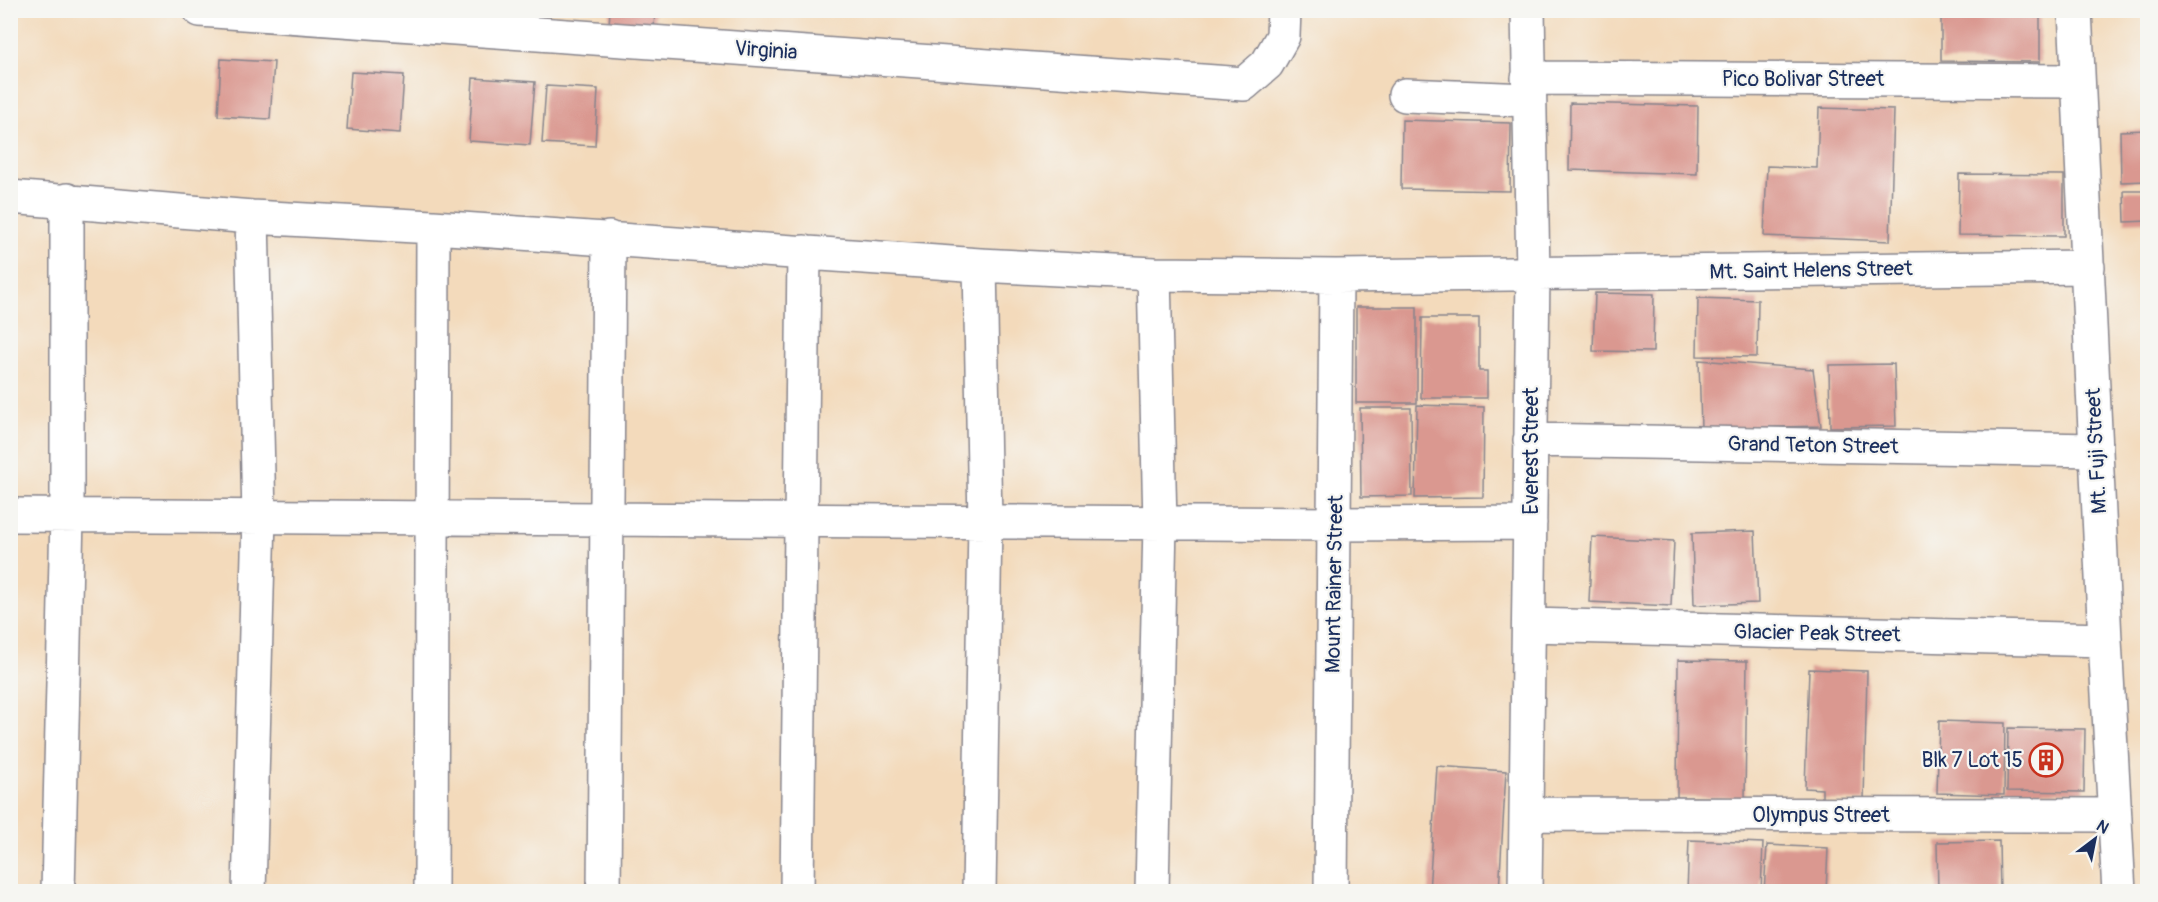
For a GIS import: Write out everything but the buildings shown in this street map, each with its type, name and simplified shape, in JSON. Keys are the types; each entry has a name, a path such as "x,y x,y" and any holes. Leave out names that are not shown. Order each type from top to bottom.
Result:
{"street":[{"name":"Virginia","path":"200,10 1244,84 1267,64 1283,36 1284,10"},
{"name":"Everest Street","path":"1525,891 1533,273 1528,10"},
{"name":"Mt. Fuji Street","path":"2075,10 2119,891"},
{"name":"Pico Bolivar Street","path":"1405,95 1528,89 2077,81"},
{"name":"Mt. Saint Helens Street","path":"10,196 252,217 433,226 980,265 1154,274 1336,276 2088,267"},
{"path":"58,891 67,516 67,200"},
{"path":"249,891 259,517 252,217"},
{"path":"431,891 433,226"},
{"path":"604,891 609,238"},
{"path":"797,891 804,252"},
{"path":"979,891 985,522 980,265"},
{"path":"1152,891 1160,523 1154,274"},
{"name":"Mount Rainer Street","path":"1331,891 1336,276"},
{"name":"Grand Teton Street","path":"1530,440 2096,450"},
{"path":"10,515 1335,525 1530,523"},
{"name":"Glacier Peak Street","path":"1530,626 2105,640"},
{"name":"Olympus Street","path":"1527,814 2114,815"}],"place":[{"name":"Blk 7 Lot 15","path":"2046,760"}]}
